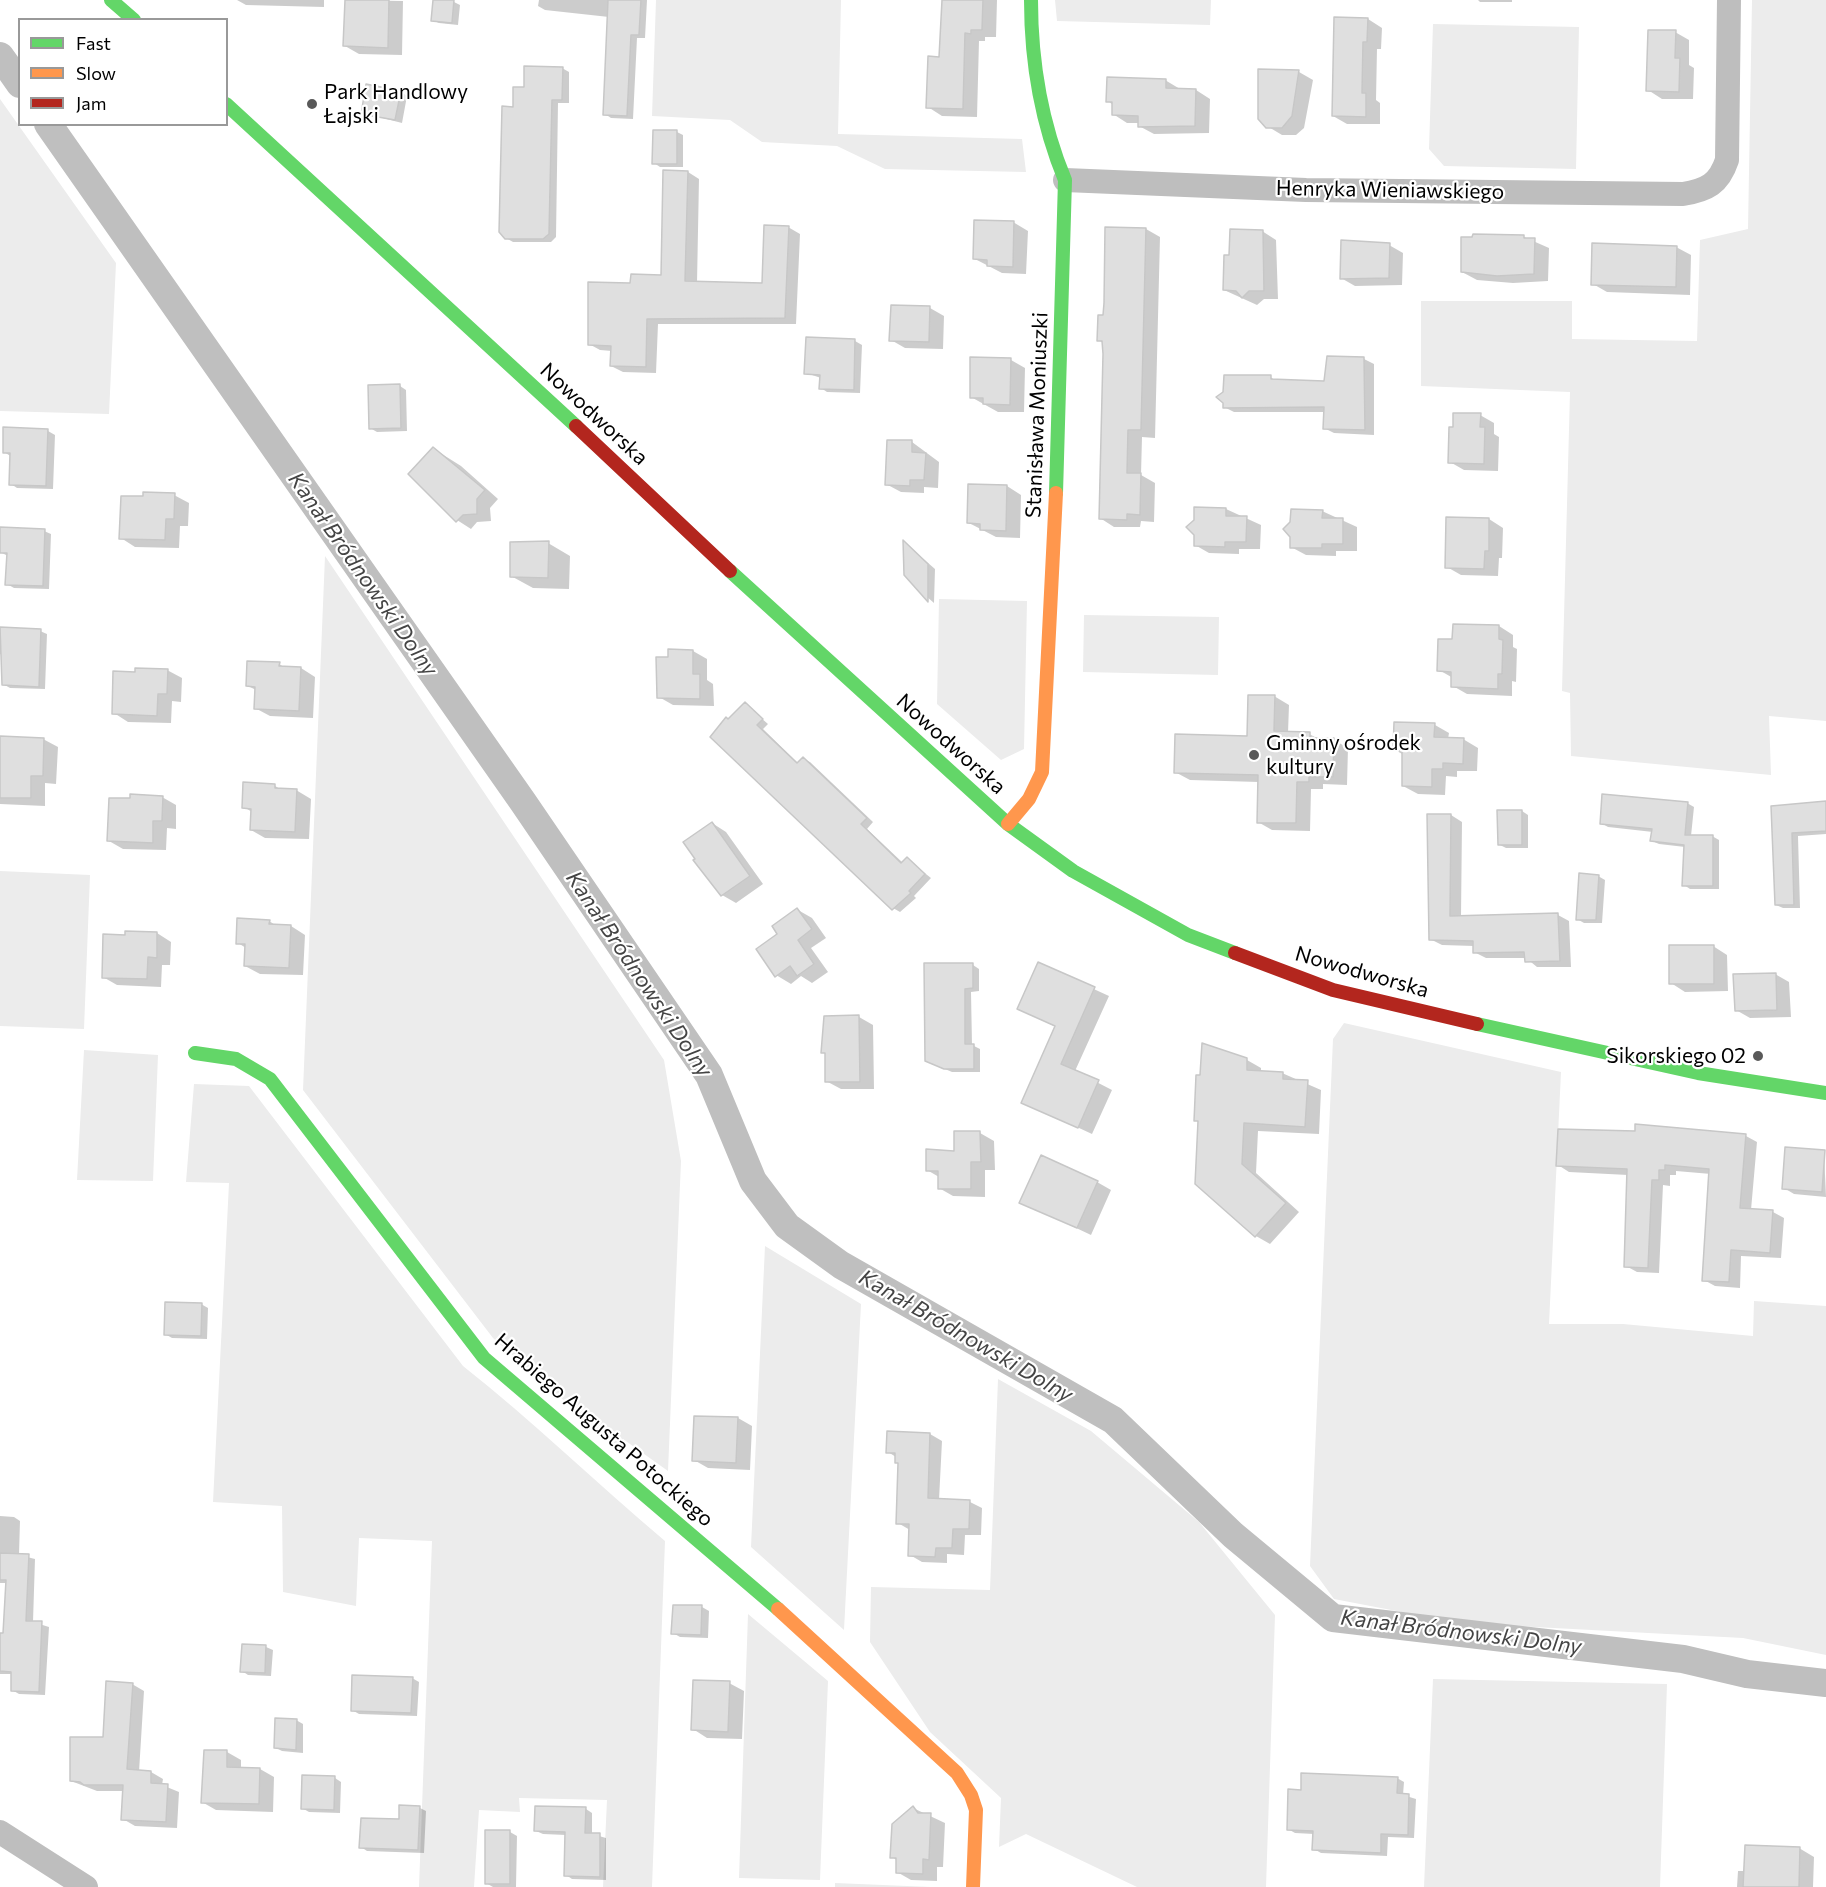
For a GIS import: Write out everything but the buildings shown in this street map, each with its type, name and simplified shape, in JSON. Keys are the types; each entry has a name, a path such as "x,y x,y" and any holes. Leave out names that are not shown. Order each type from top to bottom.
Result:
{"street":[{"path":"111,0 132,18"},
{"name":"Stanisława Moniuszki","path":"1008,824 1029,799 1042,772 1053,591 1065,180 1054,156 1038,80 1031,0"},
{"name":"Henryka Wieniawskiego","path":"1065,180 1318,190 1672,194 1702,191 1714,186 1723,173 1727,160 1729,0"},
{"name":"Nowodworska","path":"228,106 450,308 813,649 1008,824 1073,871 1148,915 1230,952 1334,990 1408,1009 1698,1073 1826,1093"},
{"name":"Hrabiego Augusta Potockiego","path":"195,1053 236,1059 270,1079 484,1358 675,1519 854,1676 957,1773 971,1795 976,1810 973,1887"},
{"path":"0,1832 86,1887"}],"shaded area":[{"path":"656,0 841,0 838,134 1022,139 1026,172 885,169 837,146 762,142 730,120 652,116"},
{"path":"1055,0 1211,0 1210,25 1057,21"},
{"path":"1752,0 1826,0 1826,721 1769,716 1771,775 1571,756 1570,693 1562,691 1570,392 1421,386 1421,301 1572,301 1572,339 1697,341 1700,240 1748,229"},
{"path":"1433,24 1579,27 1576,169 1444,166 1429,149"},
{"path":"0,99 116,263 109,414 0,411"},
{"path":"325,556 664,1060 681,1161 668,1471 623,1439 620,1450 493,1338 303,1090"},
{"path":"939,599 1027,601 1024,749 1001,760 937,704"},
{"path":"1084,615 1219,617 1218,675 1083,672"},
{"path":"0,871 90,875 84,1029 0,1026"},
{"path":"1344,1023 1561,1072 1549,1324 1623,1324 1753,1336 1754,1301 1826,1306 1826,1655 1743,1638 1459,1623 1334,1599 1310,1566 1333,1039"},
{"path":"84,1050 158,1055 153,1181 77,1180"},
{"path":"194,1084 249,1086 463,1366 665,1541 652,1887 603,1887 607,1800 519,1798 520,1812 479,1810 474,1887 419,1887 432,1541 359,1538 356,1606 283,1592 282,1506 213,1502 229,1183 186,1182"},
{"path":"765,1246 861,1304 844,1630 751,1547"},
{"path":"998,1379 1091,1431 1199,1522 1275,1615 1266,1887 1137,1887 1026,1834 999,1847 1001,1798 930,1732 870,1642 871,1587 990,1590"},
{"path":"748,1614 828,1681 820,1880 739,1878"},
{"path":"1433,1679 1667,1684 1660,1887 1424,1887"},
{"path":"835,1883 931,1887 835,1887"}],"waterway":[{"name":"Kanał Bródnowski Dolny","path":"0,56 18,81"},
{"name":"Kanał Bródnowski Dolny","path":"49,126 523,802 709,1075 753,1181 787,1226 841,1265 1113,1420 1233,1535 1333,1618 1683,1659 1747,1674 1826,1683"}],"traffic: fast":[{"path":"111,0 132,18"},
{"path":"1031,0 1033,47 1039,92 1050,136 1065,180 1056,493"},
{"path":"228,106 576,426"},
{"path":"730,571 1008,824 1073,871 1188,935 1235,953"},
{"path":"1477,1024 1698,1073 1826,1093"},
{"path":"195,1053 236,1059 270,1079 484,1358 778,1609"}],"traffic: slow":[{"path":"1008,824 1029,799 1042,772 1056,493"},
{"path":"778,1609 957,1773 971,1795 976,1810 973,1887"}],"traffic: jam":[{"path":"576,426 730,571"},
{"path":"1235,953 1333,990 1477,1024"}],"place":[{"name":"Park Handlowy Łajski","path":"312,104"},
{"name":"Gminny ośrodek kultury","path":"1254,755"},
{"name":"Sikorskiego 02","path":"1758,1056"}]}
